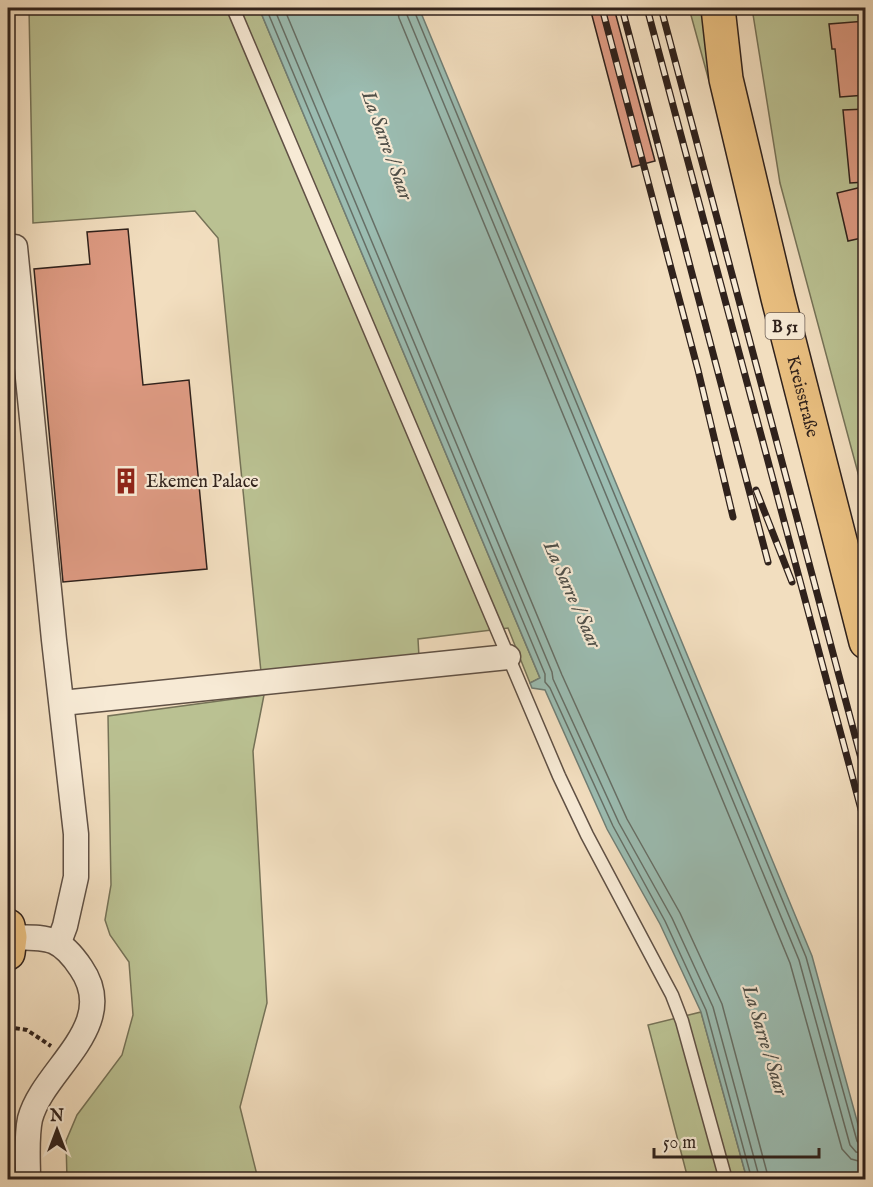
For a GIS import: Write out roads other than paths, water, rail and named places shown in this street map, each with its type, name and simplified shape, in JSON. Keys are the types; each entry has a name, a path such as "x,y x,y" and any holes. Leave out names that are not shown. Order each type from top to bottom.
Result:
{"main road":[{"name":"Kreisstraße","path":"718,8 726,80 778,298 866,642"}],"street":[{"path":"15,247 76,834 76,877 66,926 59,942"},
{"path":"62,703 508,657"},
{"path":"8,939 40,938 59,942 72,954 88,977 93,1006 86,1028 69,1058 41,1096 30,1119 28,1179"}],"lane":[{"path":"232,8 559,776 587,835 672,995 682,1021 726,1179"}],"water":[{"name":"La Sarre / Saar","path":"259,8 419,8 812,956 865,1150 865,1179 747,1179 701,1012 660,924 607,829 545,690 532,688 530,683 540,678"}],"railway":[{"path":"602,8 698,370 733,517"},
{"path":"622,8 768,562"},
{"path":"647,8 866,828"},
{"path":"661,8 866,777"},
{"path":"756,490 792,582"}],"place":[{"name":"Ekemen Palace","path":"126,481"}]}
